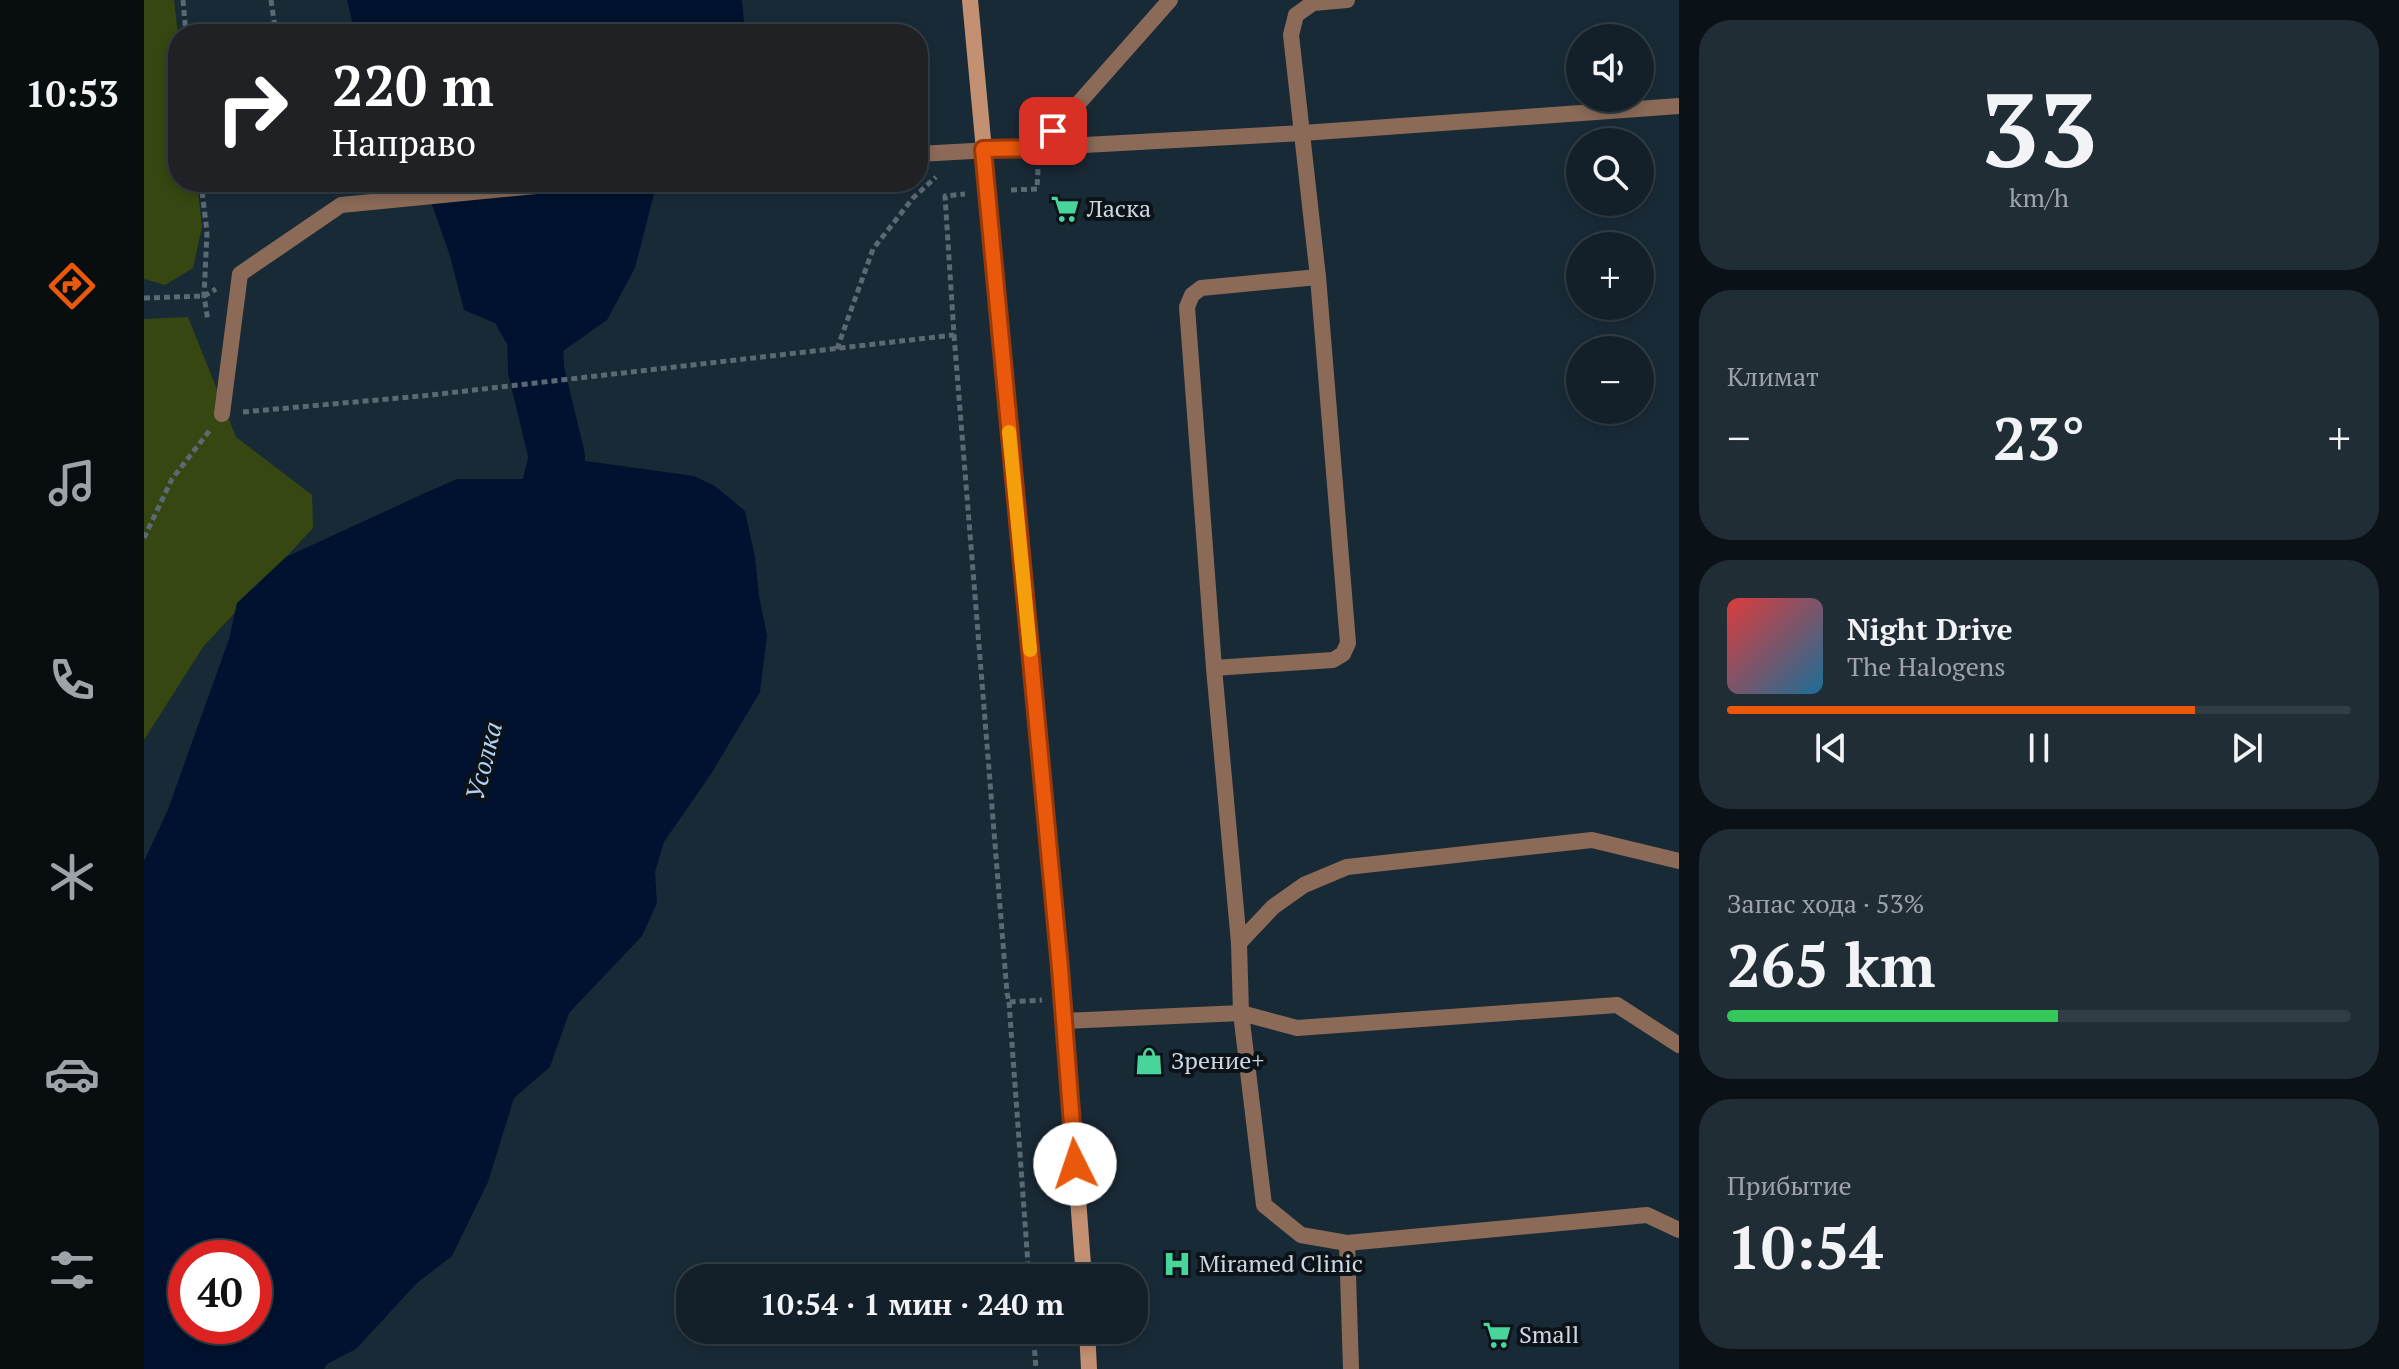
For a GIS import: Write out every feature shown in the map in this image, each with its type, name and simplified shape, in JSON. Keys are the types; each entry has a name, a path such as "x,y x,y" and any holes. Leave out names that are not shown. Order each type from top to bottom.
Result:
{"street":[{"path":"970,0 1063,999 1083,1264"},
{"path":"1088,1344 1089,1369"}],"lane":[{"path":"1039,148 1170,0"},
{"path":"1214,668 1333,660 1343,654 1348,643 1318,277 1291,35 1296,15 1313,3 1347,0"},
{"path":"928,153 1303,133 1679,106"},
{"path":"222,414 240,274 341,205 474,192"},
{"path":"1318,277 1201,288 1192,295 1187,307 1214,668 1239,943 1241,1013 1264,1205 1301,1235 1347,1243 1647,1215 1679,1230"},
{"path":"1239,943 1273,907 1304,885 1347,867 1592,840 1679,861"},
{"path":"1064,1021 1241,1013 1297,1028 1617,1005 1679,1045"},
{"path":"1347,1243 1351,1369"}],"path":[{"path":"183,0 185,24"},
{"path":"271,0 275,24"},
{"path":"1028,1264 945,196 1037,189 1039,148"},
{"path":"928,184 943,171"},
{"path":"202,192 207,232 204,296 209,325"},
{"path":"837,349 873,249 920,192"},
{"path":"144,298 204,296 240,274"},
{"path":"144,538 172,479 222,414 422,396 954,335"},
{"path":"1009,1002 1063,999"},
{"path":"1034,1344 1036,1369"}],"green space":[{"path":"144,0 174,0 177,24 168,24 168,192 198,192 202,227 193,268 165,285 144,279"},
{"path":"188,317 236,437 312,495 313,528 203,647 144,740 144,319"}],"water":[{"path":"347,0 742,0 744,24 353,24"},
{"path":"428,192 654,192 635,268 607,320 536,370 515,358 495,323 464,310 450,256"},
{"path":"557,457 694,476 715,486 745,511 767,635 760,692 711,774 664,842 655,872 657,903 642,936 569,1013 550,1067 514,1098 488,1182 452,1256 417,1283 356,1349 327,1364 324,1369 144,1369 144,861 167,812 229,639 237,603 286,557 457,479 522,479"}],"waterway":[{"name":"Усолка","path":"534,292 536,370 557,457 539,532"}],"slow traffic":[{"path":"1009,432 1030,650"}],"place":[{"name":"Ласка","path":"1065,209"},
{"name":"Зрение+","path":"1149,1061"},
{"name":"Miramed Clinic","path":"1177,1264"},
{"name":"Small","path":"1497,1335"}],"route":[{"path":"1053,131 1039,148 983,149 1060,968 1075,1164"}]}
